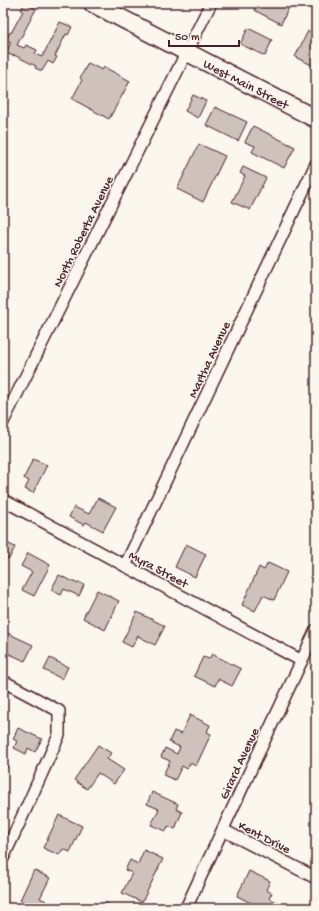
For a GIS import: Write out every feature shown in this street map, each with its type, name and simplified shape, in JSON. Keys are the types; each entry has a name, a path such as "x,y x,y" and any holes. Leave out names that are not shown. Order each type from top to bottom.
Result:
{"main road":[{"name":"West Main Street","path":"99,5 316,120"}],"street":[{"name":"North Roberta Avenue","path":"3,422 211,3"},
{"name":"Martha Avenue","path":"125,566 316,164"},
{"name":"Myra Street","path":"3,500 302,661"},
{"name":"Girard Avenue","path":"186,908 316,630"},
{"path":"3,681 59,711 59,735 3,858"},
{"name":"Kent Drive","path":"223,830 316,878"}],"building":[{"path":"25,3 36,9 17,45 24,48 26,45 37,50 35,54 42,57 60,22 72,27 68,35 66,34 55,56 57,57 53,64 48,61 42,71 35,68 36,66 14,55 13,56 6,53 11,42 6,40 23,11 21,10"},
{"path":"257,3 280,3 289,7 281,24 254,10"},
{"path":"248,28 272,40 265,56 240,44"},
{"path":"308,31 316,35 316,67 295,57"},
{"path":"88,63 102,70 104,67 130,81 109,119 72,99 82,80 80,78"},
{"path":"193,95 206,101 198,118 185,111"},
{"path":"215,107 247,122 238,141 206,125"},
{"path":"253,126 295,147 284,168 252,152 255,146 245,142"},
{"path":"199,144 225,156 203,202 177,189"},
{"path":"243,167 266,178 250,210 232,202 245,176 240,173"},
{"path":"316,221 316,233 311,231"},
{"path":"33,459 47,465 33,493 25,489 29,481 24,478"},
{"path":"98,498 116,507 103,531 86,522 84,525 69,517 74,507 89,514"},
{"path":"3,541 15,547 9,559 3,556"},
{"path":"186,544 206,554 195,577 175,567"},
{"path":"28,553 50,565 34,596 22,590 32,572 21,566"},
{"path":"268,563 287,572 274,600 263,595 255,611 242,605 259,567 264,570"},
{"path":"59,575 78,584 79,582 84,585 79,596 64,589 61,595 51,590"},
{"path":"97,590 119,601 105,630 83,618"},
{"path":"137,612 165,626 155,645 138,636 132,647 122,642"},
{"path":"5,632 33,645 25,661 3,651 3,636"},
{"path":"212,654 241,669 232,686 218,679 215,686 194,676 203,657 209,659"},
{"path":"50,658 68,667 62,679 44,670"},
{"path":"190,715 210,725 207,732 211,734 196,766 190,763 187,769 182,766 175,780 163,775 170,761 161,757 165,748 177,754 180,747 169,742 174,731 181,734"},
{"path":"18,728 42,739 35,752 28,748 26,754 14,748 17,741 13,739"},
{"path":"98,745 111,753 107,759 124,770 114,784 98,773 87,789 74,780"},
{"path":"3,763 8,765 3,774"},
{"path":"152,792 178,804 176,809 182,812 175,829 168,826 166,831 151,825 159,809 147,804"},
{"path":"59,815 82,826 70,852 63,849 59,855 43,848"},
{"path":"144,850 163,859 142,902 122,893 132,873 125,870 130,860 138,864"},
{"path":"34,870 50,878 40,898 46,901 42,908 36,908 20,900"},
{"path":"249,871 270,881 266,890 272,893 269,898 277,902 274,908 261,908 237,896"},
{"path":"104,902 115,908 101,908"}]}
